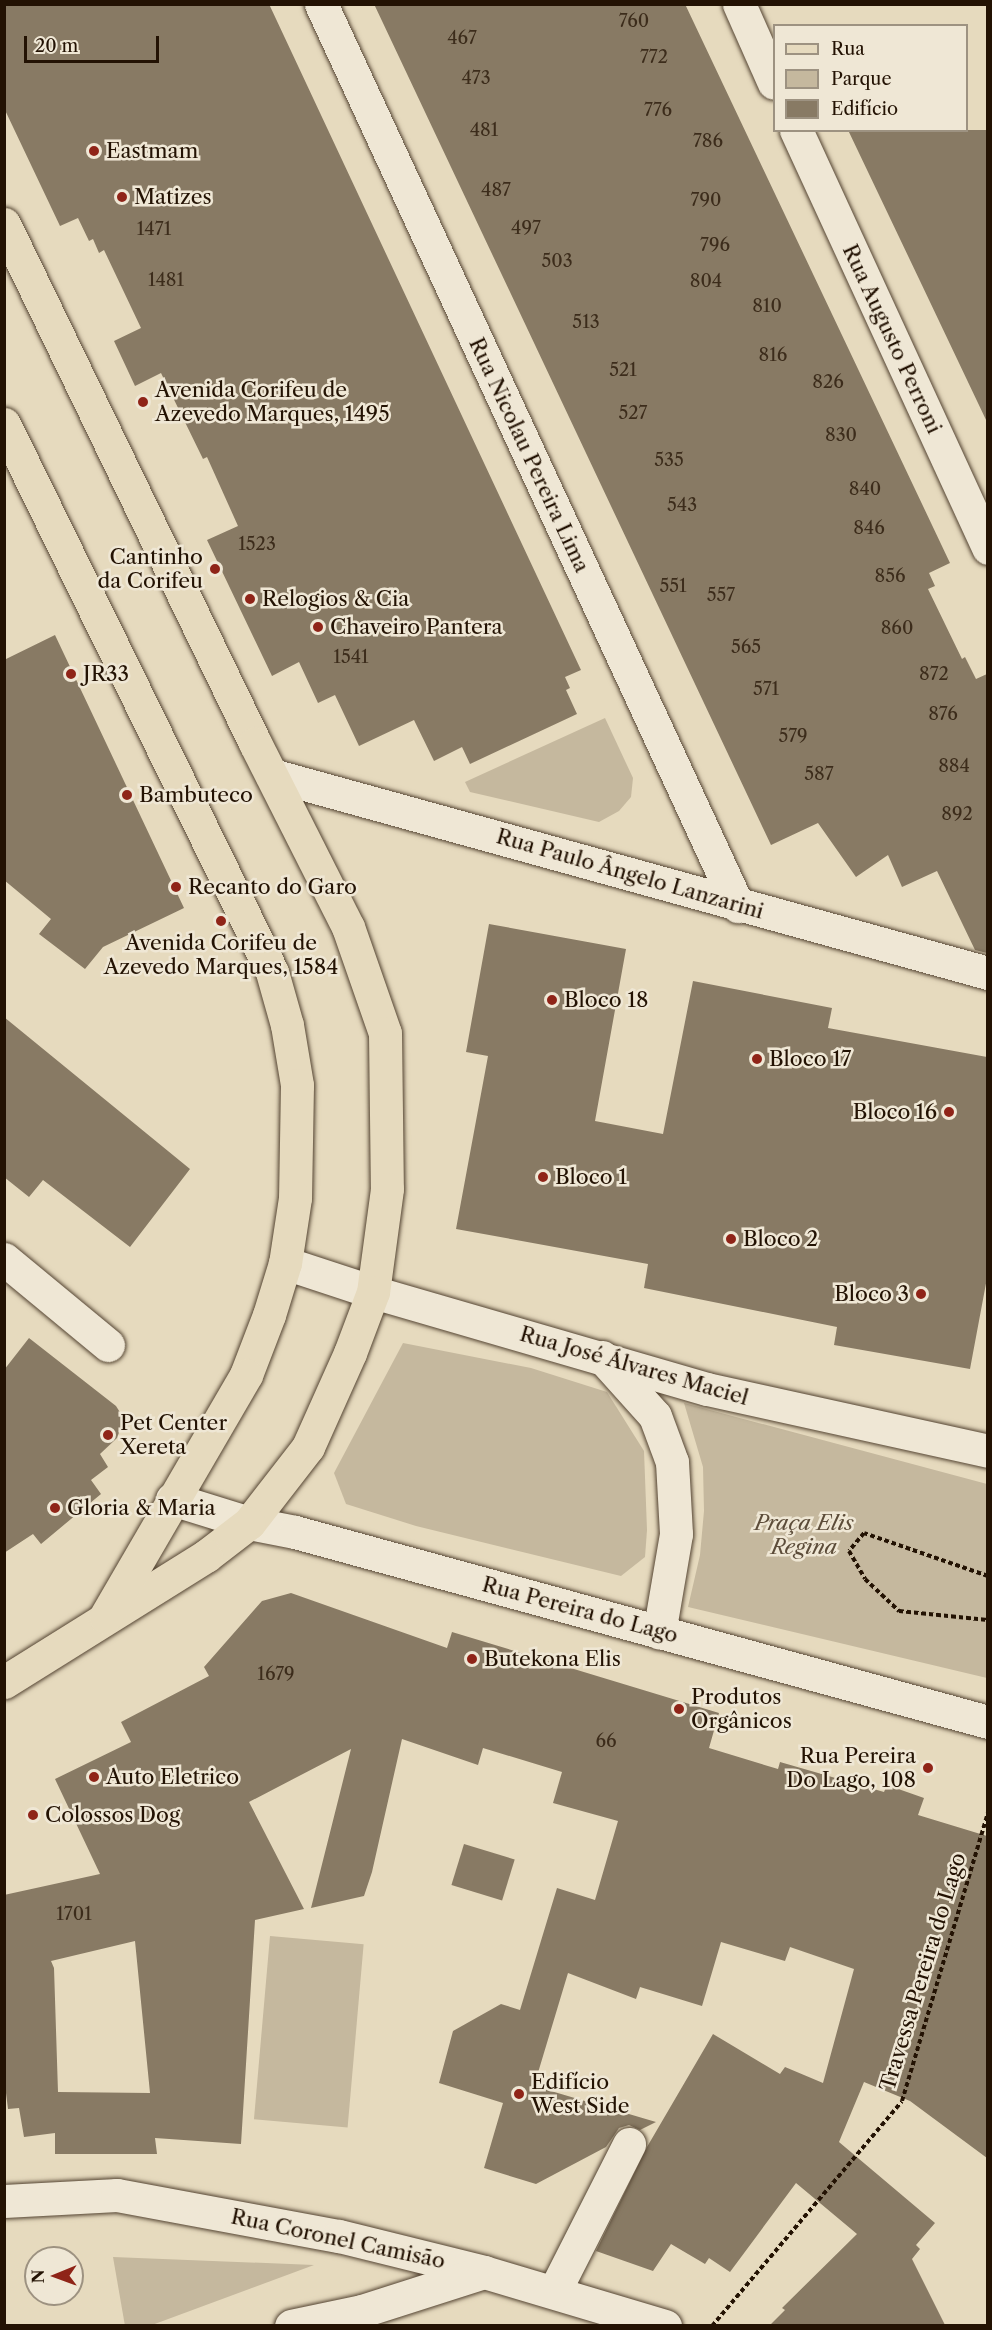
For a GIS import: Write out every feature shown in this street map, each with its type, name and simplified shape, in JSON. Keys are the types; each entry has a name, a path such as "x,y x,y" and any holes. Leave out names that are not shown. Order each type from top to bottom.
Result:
{"main road":[{"path":"4,224 348,927 385,1033 387,1188 373,1292 350,1353 308,1447 249,1523 206,1556 4,1682"},
{"path":"4,424 272,972 287,1025 297,1085 295,1198 285,1263 269,1315 246,1375 104,1618"}],"street":[{"name":"Rua Nicolau Pereira Lima","path":"321,4 738,906"},
{"path":"739,4 773,80"},
{"name":"Rua Augusto Perroni","path":"797,132 987,548"},
{"name":"Rua Paulo Ângelo Lanzarini","path":"272,775 365,799 738,906 987,973"},
{"path":"4,1259 108,1345"},
{"name":"Rua José Álvares Maciel","path":"285,1263 373,1292 707,1389 987,1451"},
{"path":"602,1357 655,1416 672,1462 676,1534 659,1632"},
{"name":"Rua Pereira do Lago","path":"172,1499 249,1523 295,1532 987,1722"},
{"path":"554,2292 629,2144"},
{"name":"Rua Coronel Camisão","path":"4,2200 117,2195 339,2236 484,2272 657,2324"},
{"path":"291,2325 362,2311 484,2272"}],"path":[{"path":"987,1576 864,1533 849,1551 864,1579 899,1611 987,1620"},
{"name":"Travessa Pereira do Lago","path":"712,2325 902,2101 987,1812"}],"green space":[{"path":"605,718 633,778 631,797 619,811 599,822 470,792 465,782"},
{"path":"403,1343 531,1368 607,1392 644,1451 647,1530 645,1557 621,1576 416,1526 346,1504 334,1473"},
{"name":"Praça Elis Regina","path":"684,1403 987,1484 987,1678 688,1607 700,1555 704,1511 703,1467"},
{"path":"270,1936 364,1944 348,2127 254,2119"},
{"path":"113,2257 314,2265 152,2325 125,2326"}],"building":[{"path":"4,4 269,4 581,670 565,677 570,688 566,690 577,714 470,764 462,747 434,761 414,720 359,746 335,695 318,703 299,662 272,676 207,540 238,526 207,457 203,459 161,373 135,386 114,341 141,328 104,250 99,253 93,239 89,241 78,218 60,226 4,108"},
{"path":"374,4 685,4 950,563 929,573 935,586 928,589 962,659 965,657 976,679 987,674 987,953 975,950 937,871 902,887 888,855 856,877 818,823 771,845"},
{"path":"987,130 987,422 849,132"},
{"path":"55,635 184,908 103,947 85,969 39,934 51,919 4,880 4,660"},
{"path":"489,924 626,949 595,1121 663,1134 693,981 832,1008 828,1028 987,1057 987,1278 970,1369 834,1345 837,1327 644,1288 648,1264 456,1229 488,1056 466,1052"},
{"path":"4,1017 190,1169 130,1247 43,1180 29,1197 4,1177"},
{"path":"29,1338 116,1406 121,1414 122,1424 117,1438 100,1454 108,1467 91,1480 101,1494 41,1544 33,1534 4,1553 4,1370"},
{"path":"291,1593 447,1648 452,1632 719,1713 709,1748 778,1769 780,1762 884,1792 887,1785 924,1798 918,1815 987,1836 987,2158 910,2101 864,2082 839,2142 935,2223 916,2245 920,2249 912,2259 945,2325 770,2325 785,2310 782,2308 857,2234 796,2183 730,2272 709,2258 705,2264 671,2244 653,2271 596,2251 647,2147 713,2034 780,2074 785,2067 823,2083 854,1969 790,1947 785,1961 721,1942 702,2006 640,1987 636,1999 568,1973 534,2086 656,2122 640,2130 629,2125 619,2128 606,2147 536,2184 484,2168 503,2103 439,2083 453,2031 501,2004 520,2010 557,1888 595,1900 618,1821 553,1803 562,1772 483,1748 478,1765 402,1739 372,1872 364,1896 311,1908 351,1749 249,1802 304,1909 255,1920 241,2144 155,2138 157,2154 55,2154 55,2133 24,2137 19,2108 8,2109 4,2077 4,1895 100,1874 55,1779 131,1742 121,1722 209,1676 204,1667 262,1601","holes":["135,1941 150,2093 58,2092 54,1968 51,1961"]},
{"path":"464,1844 515,1859 502,1901 451,1885"}],"place":[{"name":"Eastmam","path":"94,151"},
{"name":"Matizes","path":"122,197"},
{"name":"Avenida Corifeu de Azevedo Marques, 1495","path":"143,402"},
{"name":"Cantinho da Corifeu","path":"215,569"},
{"name":"Relogios & Cia","path":"250,599"},
{"name":"Chaveiro Pantera","path":"318,627"},
{"name":"JR33","path":"71,674"},
{"name":"Bambuteco","path":"127,795"},
{"name":"Recanto do Garo","path":"176,887"},
{"name":"Avenida Corifeu de Azevedo Marques, 1584","path":"221,921"},
{"name":"Bloco 18","path":"552,1000"},
{"name":"Bloco 17","path":"757,1059"},
{"name":"Bloco 16","path":"949,1112"},
{"name":"Bloco 1","path":"543,1177"},
{"name":"Bloco 2","path":"731,1239"},
{"name":"Bloco 3","path":"921,1294"},
{"name":"Pet Center Xereta","path":"108,1435"},
{"name":"Gloria & Maria","path":"55,1508"},
{"name":"Butekona Elis","path":"472,1659"},
{"name":"Produtos Orgânicos","path":"679,1709"},
{"name":"Rua Pereira Do Lago, 108","path":"928,1768"},
{"name":"Auto Eletrico","path":"94,1777"},
{"name":"Colossos Dog","path":"33,1815"},
{"name":"Edifício West Side","path":"519,2094"}]}
